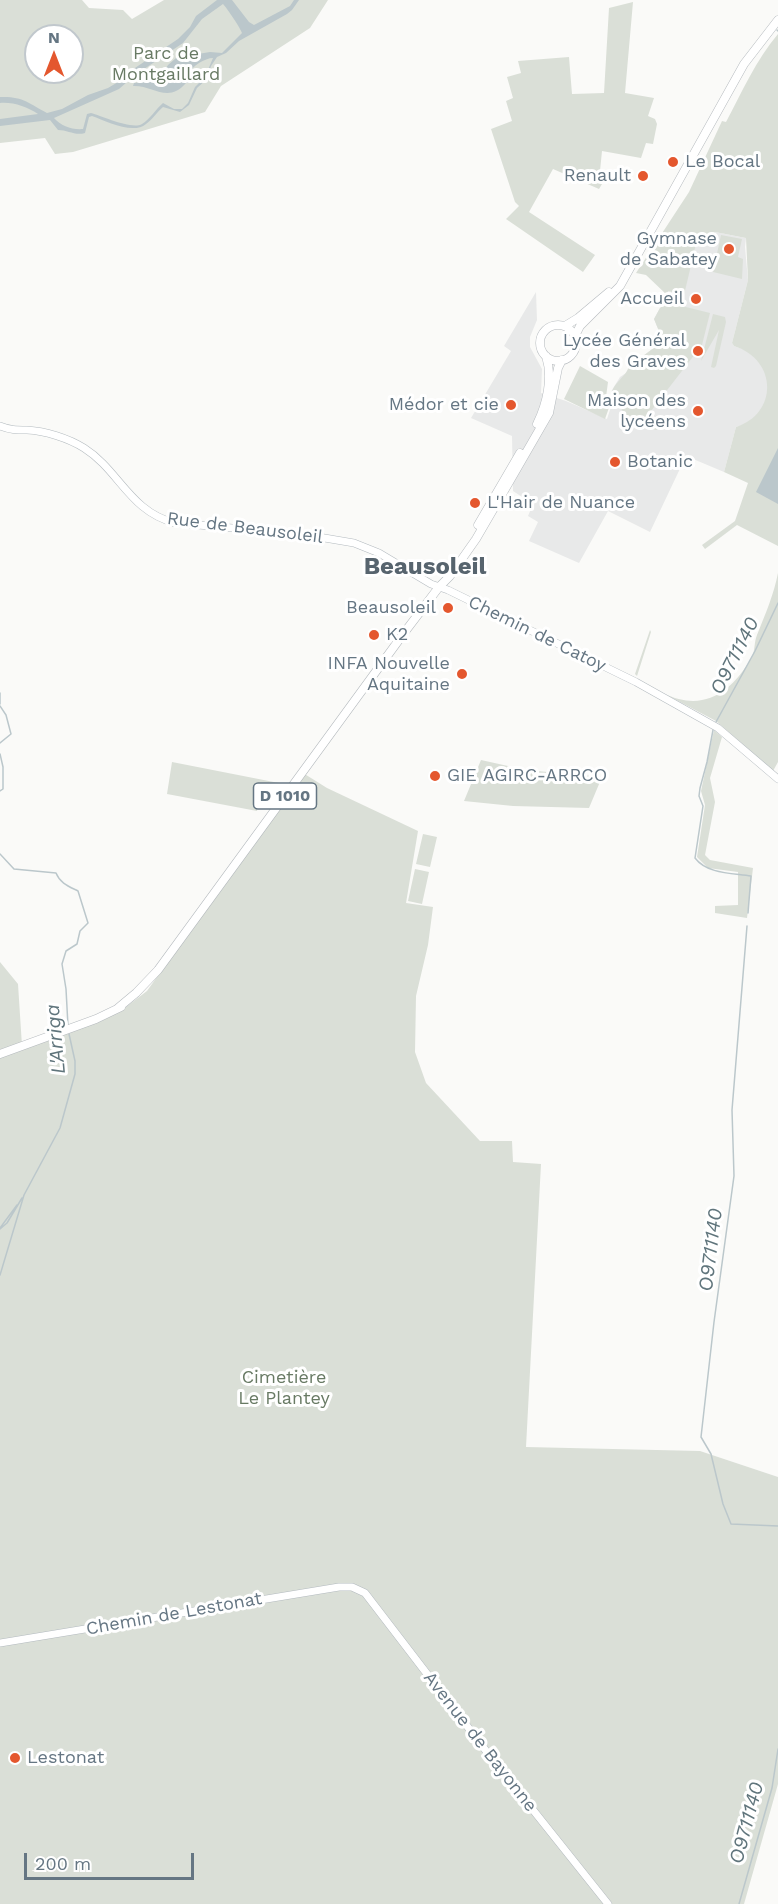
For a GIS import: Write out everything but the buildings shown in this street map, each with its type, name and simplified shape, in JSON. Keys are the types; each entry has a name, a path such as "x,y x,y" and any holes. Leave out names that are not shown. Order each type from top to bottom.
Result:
{"main road":[{"path":"624,278 578,318 565,326 552,326 544,332 541,336 541,347 546,356 562,360 573,352 576,344 575,336 580,326 615,293 624,278 744,64 778,14"},
{"path":"744,64 778,20"},
{"path":"565,326 575,336"},
{"name":"D 1010","path":"0,1054 118,1008 134,1000 142,992 476,539 543,411 549,366 546,356"},
{"name":"D 1010","path":"439,587 549,413 558,368 562,360"}],"street":[{"path":"0,425 1,418"},
{"name":"Rue de Beausoleil","path":"0,425 11,430 28,430 47,434 78,444 104,467 137,503 163,520 301,534 354,543 379,553 439,587"},
{"name":"Chemin de Catoy","path":"439,587 636,682 718,728 778,779"},
{"name":"Chemin de Lestonat","path":"0,1643 348,1586"},
{"name":"Avenue de Bayonne","path":"348,1586 365,1593 484,1749 608,1904"}],"shaded area":[{"path":"217,0 232,0 254,25 290,6 294,0 299,0 287,14 239,41 226,53 217,57 207,79 197,88 189,105 180,112 163,107 146,124 134,128 119,126 92,116 89,117 85,133 81,134 58,130 50,120 0,126 0,119 38,114 10,103 0,103 0,97 20,99 47,113 62,109 118,82 178,39 190,27 196,16","holes":["223,4 242,33 222,53 183,52 168,65 156,81 134,83 133,86 160,92 173,92 186,83 191,83 188,74 196,65 213,58 205,77 195,87 188,103 182,109 174,109 163,103 145,122 137,125 124,124 91,113 87,114 83,129 67,127 54,118 119,89 135,75 183,43 202,19"]},
{"path":"715,232 746,238 748,280 732,343 757,358 766,369 770,392 762,412 747,424 736,427 724,472 686,456 650,532 608,511 579,563 529,541 538,522 528,516 533,504 513,491 512,436 471,418 511,351 504,346 536,292 537,320 530,337 530,347 542,369 541,393 607,419 613,401 612,390 620,377 626,373 634,357 639,359 663,341 654,319 660,308 665,305 667,291 683,294 697,240"},
{"path":"778,448 778,504 756,492"}],"green space":[{"name":"Parc de Montgaillard","path":"0,0 82,0 89,8 123,10 132,19 164,0 328,0 310,28 221,86 205,112 73,152 55,154 45,138 0,143"},
{"path":"633,2 625,93 654,98 648,116 655,119 657,124 653,144 646,143 641,158 602,151 600,171 608,174 599,189 553,169 529,212 595,255 583,272 506,219 519,206 515,202 491,129 512,121 506,101 513,98 507,77 521,73 518,61 569,57 572,94 604,93 609,8"},
{"path":"778,34 778,546 737,525 705,549 702,545 735,521 748,483 724,472 736,427 750,420 760,411 767,387 765,374 759,363 732,343 748,280 746,238 715,232 712,246 697,240 684,295 668,291 667,295 646,275 636,273 689,192 722,121 726,122 756,65"},
{"name":"Gymnase de Sabatey","path":"721,235 742,239 738,257 743,259 742,279 713,272"},
{"path":"666,302 710,313 702,345 644,420 659,428 656,430 626,417 616,399 611,395 634,357 639,359 663,341 654,319"},
{"path":"713,314 725,317 726,322 714,368 711,367 719,330 701,361"},
{"path":"580,366 608,382 606,397 611,402 605,419 564,399"},
{"path":"778,573 778,762 773,771 716,721 663,693 677,699 703,700 715,696 735,681 754,652 756,638 772,597"},
{"path":"650,630 651,632 637,676 635,674"},
{"path":"714,730 722,737 710,778 715,802 705,855 710,860 753,868 747,918 715,913 715,906 738,905 738,872 708,868 697,857 705,805 701,791"},
{"path":"481,760 526,770 602,777 589,808 513,806 464,801"},
{"path":"172,762 284,784 279,792 261,788 257,811 167,794"},
{"name":"Cimetière Le Plantey","path":"303,773 327,788 418,831 406,903 433,907 428,945 416,996 415,1052 426,1083 480,1141 512,1141 513,1162 541,1164 526,1447 700,1451 778,1477 778,1784 744,1904 0,1904 0,962 18,984 22,1046 122,1010 147,991"},
{"path":"423,834 437,837 430,867 416,864"},
{"path":"415,869 429,872 422,904 408,901"}],"waterway":[{"name":"O9711140","path":"716,722 778,603"},
{"name":"L'Arriga","path":"0,693 0,704"},
{"name":"L'Arriga","path":"0,706 6,715 11,734 0,743"},
{"name":"O9711140","path":"713,730 700,788 699,796 703,806 695,858 713,870 751,876 748,913"},
{"name":"L'Arriga","path":"0,754 3,767 3,789 0,791"},
{"name":"L'Arriga","path":"0,854 14,869 56,873 62,882 78,891 88,923 80,931 77,944 66,951 62,964 68,1026"},
{"name":"O9711140","path":"747,926 732,1110 734,1176 701,1437 711,1454 723,1504 731,1524 778,1526"},
{"name":"L'Arriga","path":"0,1275 24,1195 60,1128 75,1074 75,1061 69,1034"},
{"path":"0,1229 7,1223 22,1198"},
{"path":"0,1228 17,1205"},
{"name":"O9711140","path":"739,1904 772,1788 778,1749"}],"place":[{"name":"Le Bocal","path":"673,162"},
{"name":"Renault","path":"643,176"},
{"name":"Gymnase de Sabatey","path":"729,249"},
{"name":"Accueil","path":"696,299"},
{"name":"Lycée Général des Graves","path":"698,351"},
{"name":"Médor et cie","path":"511,405"},
{"name":"Maison des lycéens","path":"698,411"},
{"name":"Botanic","path":"615,462"},
{"name":"L'Hair de Nuance","path":"475,503"},
{"name":"Beausoleil","path":"448,608"},
{"name":"K2","path":"374,635"},
{"name":"INFA Nouvelle Aquitaine","path":"462,674"},
{"name":"GIE AGIRC-ARRCO","path":"435,776"},
{"name":"Lestonat","path":"15,1758"}],"district":[{"name":"Beausoleil","path":"425,567"}]}
